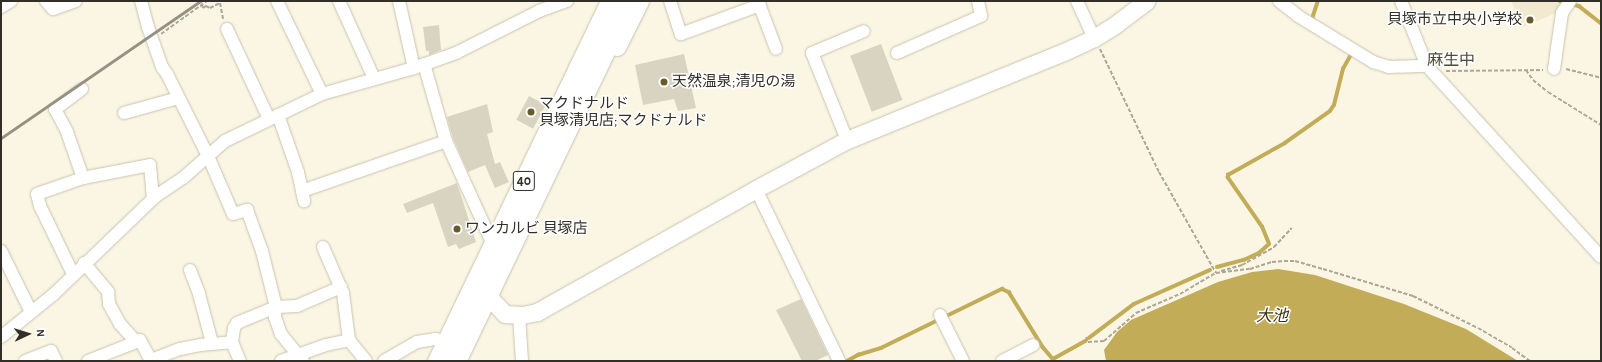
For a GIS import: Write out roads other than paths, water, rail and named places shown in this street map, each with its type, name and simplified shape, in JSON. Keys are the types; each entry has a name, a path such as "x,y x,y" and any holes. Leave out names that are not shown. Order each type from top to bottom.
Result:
{"main road":[{"name":"40","path":"456,361 481,289 493,245 610,1"},
{"name":"40","path":"437,361 447,341 481,289 502,266 629,1"}],"street":[{"path":"1,7 11,1"},
{"path":"46,1 53,9 76,1"},
{"path":"141,1 162,67 167,74 208,156 233,214 247,210 262,251 276,307 275,317 281,334 301,358"},
{"path":"277,1 322,94"},
{"path":"340,1 374,78"},
{"path":"399,1 419,66 446,141 502,266"},
{"path":"1,337 54,294 84,263 153,199 183,178 225,141 322,94 419,66 456,53 538,6 567,1"},
{"path":"583,96 606,69 640,1"},
{"path":"670,1 681,34 759,3 776,49"},
{"path":"897,53 981,16 978,1"},
{"path":"1077,1 1094,38"},
{"path":"481,289 505,314 519,315 537,312 756,189 847,140 1052,57 1094,38 1116,24 1146,1"},
{"path":"1279,1 1298,16 1373,62 1389,67 1429,68"},
{"path":"1401,1 1429,68 1601,257"},
{"path":"1554,70 1562,13 1570,1"},
{"path":"227,28 273,117 298,172 303,196 446,141"},
{"path":"847,140 812,53 864,31"},
{"path":"82,89 55,109 67,132 83,178"},
{"path":"124,113 178,98"},
{"path":"73,274 40,206 37,194 83,178 150,165 153,199"},
{"path":"756,189 839,361"},
{"path":"323,247 343,293 349,340 366,361"},
{"path":"1,251 31,312"},
{"path":"84,263 108,292 109,304 120,324 136,342"},
{"path":"190,270 199,294 212,343"},
{"path":"240,361 232,342 234,328 237,323 276,307 298,306 341,287"},
{"path":"519,315 522,361"},
{"path":"941,318 962,361"},
{"path":"384,361 417,342 435,339 447,341"},
{"path":"88,361 140,340 151,361 180,349 212,343 232,342"},
{"path":"281,361 301,358 326,345 349,340"},
{"path":"1002,361 1033,345"},
{"path":"25,361 51,351 56,361"}],"water":[{"name":"大池","path":"1278,269 1315,275 1404,304 1466,329 1518,361 1106,361 1104,350 1117,332 1131,320 1218,282 1252,272"}],"waterway":[{"path":"1314,21 1312,19 1318,1"},
{"path":"1560,1 1579,6 1601,23"},
{"path":"1217,267 1244,260 1259,253 1269,244 1262,227 1228,178 1228,175 1285,143 1330,111 1334,105 1343,69 1352,53"},
{"path":"1089,338 1134,304 1210,270"},
{"path":"847,361 858,355 881,348 1002,289 1009,292 1043,347 1053,359 1085,341"}],"railway":[{"path":"1,138 200,1"}],"place":[{"name":"貝塚市立中央小学校","path":"1530,20"},
{"name":"天然温泉;清児の湯","path":"664,82"},
{"name":"マクドナルド 貝塚清児店;マクドナルド","path":"531,112"},
{"name":"ワンカルビ 貝塚店","path":"457,229"}],"district":[{"name":"麻生中","path":"1451,60"}]}
